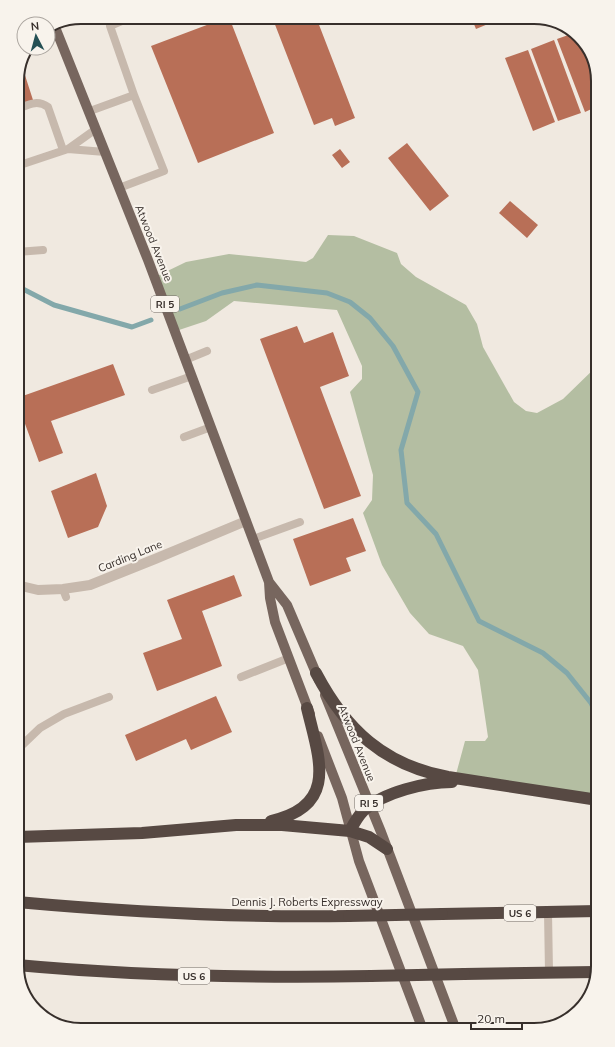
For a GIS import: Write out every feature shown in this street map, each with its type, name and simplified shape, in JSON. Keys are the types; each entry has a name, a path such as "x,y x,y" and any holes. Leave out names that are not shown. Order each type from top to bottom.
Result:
{"highway":[{"path":"316,673 326,692 344,717 365,738 383,752 407,765 448,777 591,799"},
{"path":"24,837 142,833 236,825 269,821 286,817 305,806 314,795 320,780 320,768 308,708"},
{"path":"350,831 358,816 370,805 398,793 421,786 449,782 464,781 493,784"},
{"path":"236,825 282,825 350,831 369,837 387,850"},
{"name":"Dennis J. Roberts Expressway","path":"24,903 77,908 204,915 349,916 591,911"},
{"name":"US 6","path":"24,966 103,972 230,977 591,972"}],"main road":[{"name":"Atwood Avenue","path":"57,29 148,260 253,538 269,582 272,609 342,798 359,861 420,1023"},
{"name":"Atwood Avenue","path":"269,582 280,595 289,610 316,673 370,805 453,1023"}],"street":[{"name":"Carding Lane","path":"24,586 38,590 65,593 90,585 246,521"}],"lane":[{"path":"115,24 110,26 134,95 164,171 119,188"},
{"path":"90,111 134,95"},
{"path":"24,107 42,102 48,107 66,149"},
{"path":"24,164 66,149 96,129"},
{"path":"66,149 105,152"},
{"path":"24,251 42,250"},
{"path":"186,360 207,351"},
{"path":"152,390 192,376"},
{"path":"184,436 211,427"},
{"path":"253,538 300,522"},
{"path":"241,677 289,658"},
{"path":"24,743 40,728 63,715 109,697"},
{"path":"548,912 549,972"}],"green space":[{"path":"328,235 354,236 397,253 401,264 416,277 466,305 477,324 483,347 514,402 526,411 537,413 563,399 591,372 591,796 455,778 465,741 485,741 488,737 478,670 463,646 429,634 410,613 382,565 363,513 372,500 373,475 350,392 362,379 362,366 337,310 234,301 206,321 176,331 153,278 186,262 229,254 306,262 313,258"}],"building":[{"path":"209,24 232,24 274,133 198,163 151,46"},
{"path":"275,24 319,24 355,118 335,126 332,118 314,125"},
{"path":"474,24 488,24 476,29"},
{"path":"568,35 572,38 581,49 588,62 591,81 591,109 585,112 557,39"},
{"path":"554,40 581,113 558,121 531,49"},
{"path":"528,50 555,122 533,131 505,58"},
{"path":"25,74 33,100 24,103"},
{"path":"407,143 449,196 430,211 388,158"},
{"path":"340,149 350,162 342,168 332,155"},
{"path":"510,201 538,225 527,238 499,213"},
{"path":"297,326 304,343 333,332 349,376 320,387 361,496 324,509 260,339"},
{"path":"113,364 125,395 51,421 63,453 39,462 24,421 24,396"},
{"path":"96,473 107,506 98,527 68,538 51,491"},
{"path":"353,518 366,551 346,558 351,571 310,586 293,539"},
{"path":"234,575 242,596 202,611 222,666 157,691 143,653 182,639 167,600"},
{"path":"216,696 232,732 191,750 186,739 136,761 125,735"}],"waterway":[{"path":"180,309 222,293 257,285 327,293 350,302 370,318 393,346 418,392 401,450 407,503 436,534 479,621 543,653 567,673 591,703"},
{"path":"24,290 54,305 132,327 151,320"}]}
